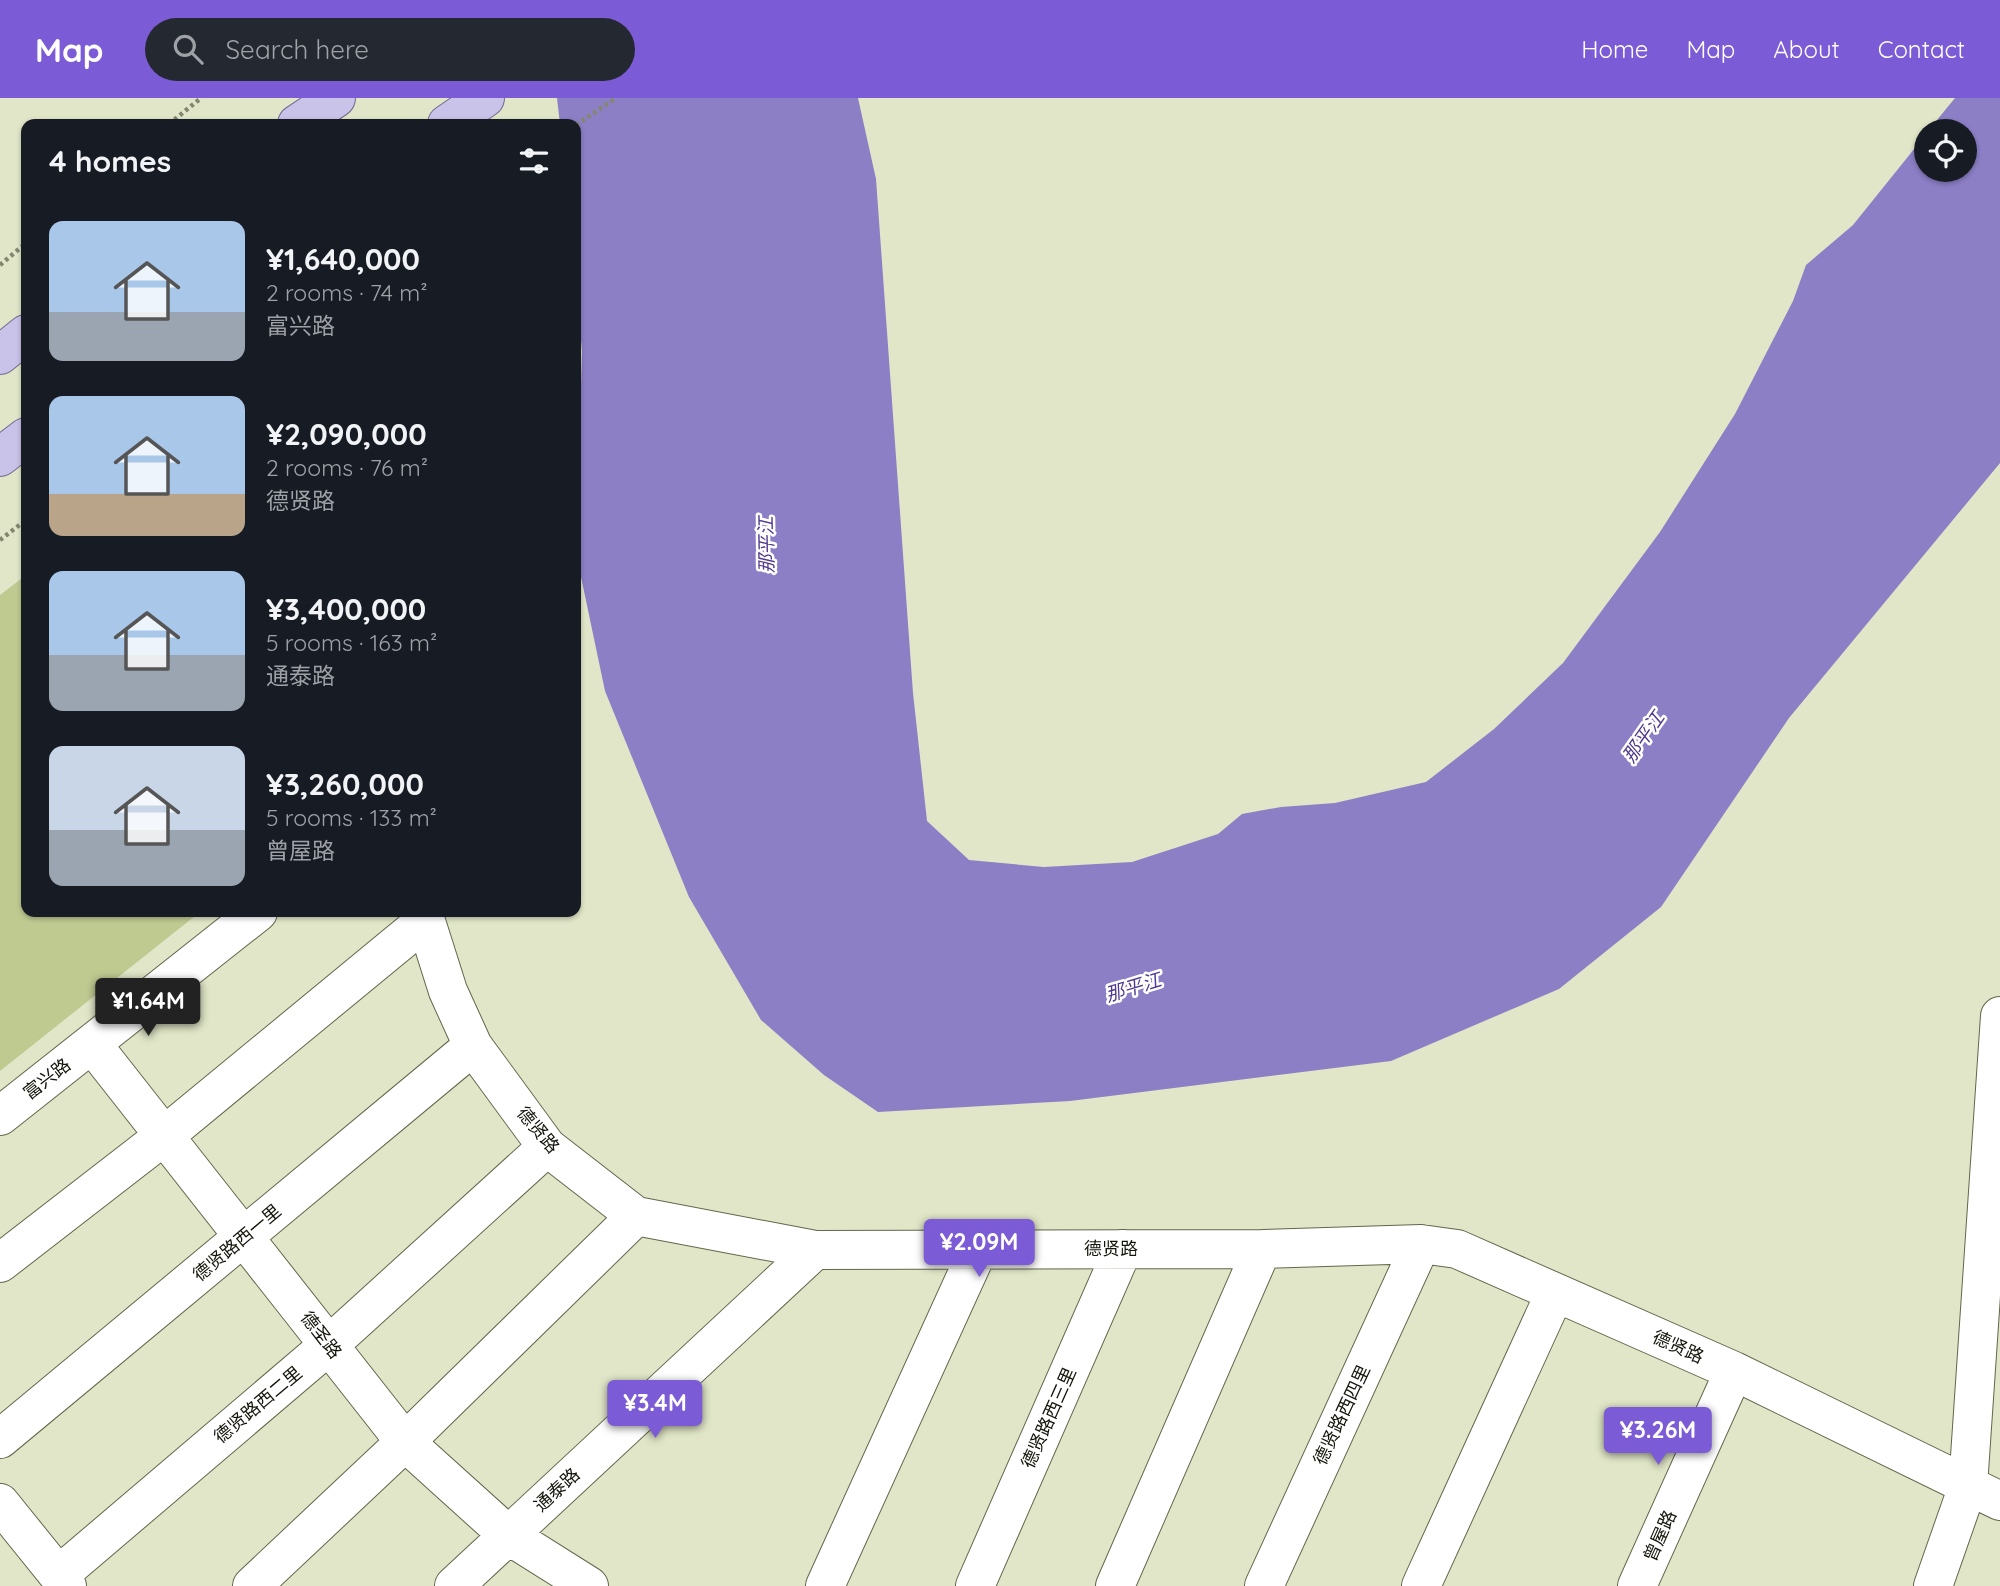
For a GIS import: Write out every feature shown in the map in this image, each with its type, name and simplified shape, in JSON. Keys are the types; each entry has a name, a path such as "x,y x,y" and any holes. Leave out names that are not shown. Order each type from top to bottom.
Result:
{"main road":[{"path":"304,119 336,98"},
{"path":"454,119 485,98"},
{"path":"0,355 21,338"},
{"path":"0,457 21,441"}],"street":[{"name":"富兴路","path":"0,1116 252,917"},
{"path":"0,1263 164,1136 423,917"},
{"name":"德贤路","path":"424,917 448,991 473,1046 548,1147 636,1216 815,1250 1262,1249 1421,1244 1457,1249 1734,1371 1984,1493"},
{"path":"1933,1586 1984,1493 2000,1016"},
{"name":"德圣路","path":"92,1044 405,1442 508,1535 589,1586"},
{"name":"德贤路西一里","path":"0,1439 473,1046"},
{"name":"德贤路西二里","path":"63,1581 548,1147"},
{"path":"252,1586 405,1442 636,1216"},
{"name":"德贤路西四里","path":"1264,1586 1421,1244"},
{"name":"德贤路西三里","path":"975,1586 1123,1249"},
{"path":"1115,1586 1262,1249"},
{"name":"通泰路","path":"454,1586 815,1250"},
{"path":"825,1586 978,1250"},
{"path":"1421,1586 1555,1293"},
{"name":"曾屋路","path":"1637,1586 1734,1371"},
{"path":"0,1503 63,1581"}],"path":[{"path":"175,119 201,98"},
{"path":"581,122 616,98"},
{"path":"0,265 21,247"},
{"path":"0,540 21,524"}],"green space":[{"path":"21,579 21,917 194,917 0,1071 0,595"}],"water":[{"name":"那平江","path":"557,98 858,98 876,179 913,693 927,821 969,860 1044,867 1132,862 1218,834 1242,814 1281,807 1335,803 1426,782 1494,729 1563,663 1660,532 1735,414 1793,301 1806,265 1853,225 1914,149 1914,182 1977,182 1977,119 1938,119 1955,98 2000,98 2000,463 1789,718 1661,907 1559,989 1391,1061 1070,1101 878,1112 824,1075 761,1020 689,897 605,691 581,577 581,119 559,119"}]}
